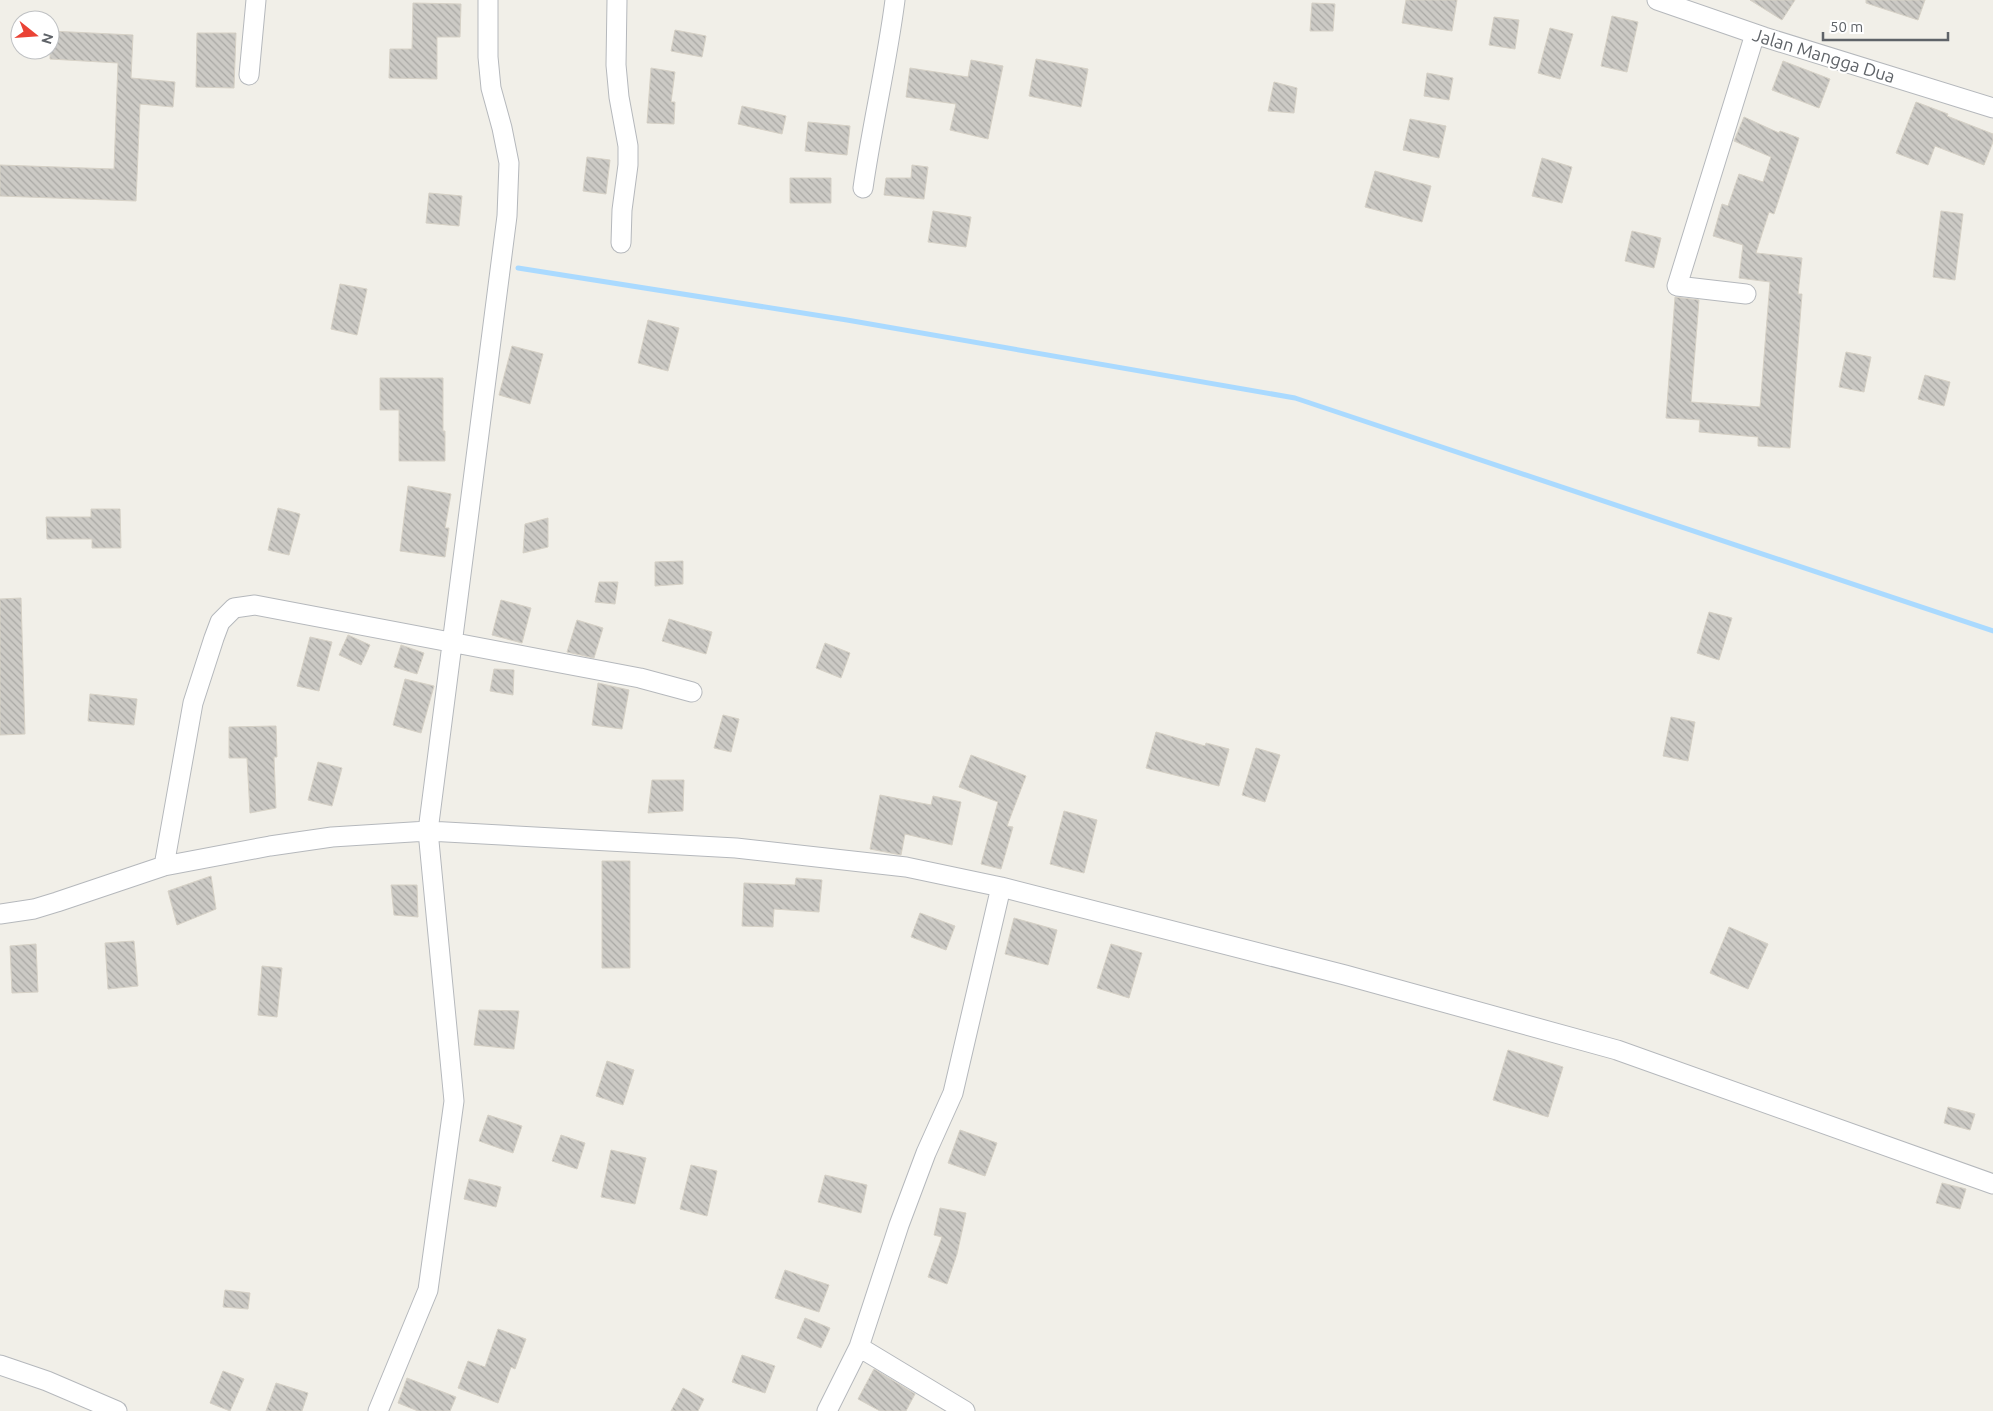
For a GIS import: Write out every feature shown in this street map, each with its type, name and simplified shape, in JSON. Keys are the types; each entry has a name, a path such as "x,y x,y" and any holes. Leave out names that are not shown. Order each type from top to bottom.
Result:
{"street":[{"path":"249,74 256,0"},
{"path":"378,1411 428,1290 454,1101 428,831 507,216 509,163 491,88 488,57 488,0"},
{"path":"617,0 616,64 619,97 628,146 628,165 620,243"},
{"path":"863,188 870,140 889,46 895,0"},
{"name":"Jalan Mangga Dua","path":"1659,0 1755,34 1993,108"},
{"path":"1746,294 1677,286 1755,34"},
{"path":"164,866 193,703 220,622 234,608 255,605 640,678 692,692"},
{"path":"0,914 34,909 164,866 270,846 332,837 428,831 736,848 906,868 1001,887 1345,975 1617,1050 1993,1184"},
{"path":"827,1411 859,1347 899,1225 926,1153 953,1092 1001,887"},
{"path":"859,1347 965,1411"},
{"path":"0,1365 47,1381 117,1411"}],"building":[{"path":"1406,0 1457,0 1452,31 1402,23"},
{"path":"1750,0 1795,0 1782,20"},
{"path":"1866,0 1925,0 1918,20 1866,3"},
{"path":"413,3 461,4 460,37 437,37 437,79 389,78 390,49 412,49"},
{"path":"1312,3 1335,4 1333,31 1310,31"},
{"path":"1612,16 1638,22 1627,72 1601,66"},
{"path":"1494,17 1519,20 1515,49 1489,45"},
{"path":"1550,28 1573,34 1560,79 1538,73"},
{"path":"675,30 706,36 702,57 671,51"},
{"path":"60,31 133,35 131,78 175,82 173,107 140,104 136,201 0,196 0,165 114,169 118,63 60,60"},
{"path":"197,33 236,33 234,88 196,87"},
{"path":"1036,59 1088,69 1081,107 1029,96"},
{"path":"971,60 1003,66 988,139 950,130 956,104 906,97 910,68 968,77"},
{"path":"1783,61 1830,79 1819,108 1772,90"},
{"path":"651,68 675,72 671,102 675,102 674,124 647,123"},
{"path":"1427,73 1453,78 1449,100 1424,96"},
{"path":"1274,82 1297,88 1294,113 1268,111"},
{"path":"1916,102 1993,134 1993,142 1984,165 1935,146 1928,165 1896,153"},
{"path":"742,106 786,116 782,134 738,124"},
{"path":"1744,117 1779,133 1780,131 1799,138 1774,214 1769,212 1756,253 1802,258 1798,294 1802,294 1790,448 1758,446 1758,437 1699,432 1700,420 1666,418 1675,297 1699,300 1691,402 1760,407 1770,282 1739,278 1743,245 1713,236 1722,204 1728,206 1739,174 1763,182 1771,157 1734,141"},
{"path":"1410,119 1446,126 1439,158 1403,150"},
{"path":"808,122 850,126 847,155 805,151"},
{"path":"587,157 610,160 606,194 583,191"},
{"path":"1542,158 1572,167 1562,203 1532,196"},
{"path":"912,165 928,167 924,199 884,195 886,178 911,178"},
{"path":"1375,171 1431,186 1422,222 1365,207"},
{"path":"790,178 831,178 831,203 790,203"},
{"path":"429,193 462,196 459,226 426,223"},
{"path":"933,211 971,217 966,247 928,242"},
{"path":"1941,211 1963,214 1955,280 1933,277"},
{"path":"1632,231 1661,238 1654,268 1625,261"},
{"path":"340,284 367,289 357,335 331,329"},
{"path":"648,320 679,328 668,371 638,363"},
{"path":"512,346 543,354 530,404 499,395"},
{"path":"1846,352 1871,357 1864,392 1839,387"},
{"path":"1925,375 1950,382 1944,406 1918,399"},
{"path":"380,378 443,378 445,461 399,461 399,410 380,410"},
{"path":"408,486 451,494 445,528 449,528 445,557 400,551"},
{"path":"278,508 300,514 289,555 268,550"},
{"path":"91,509 120,509 121,548 92,548 92,539 47,539 46,517 91,517"},
{"path":"548,518 548,547 523,553 525,524"},
{"path":"683,561 683,584 655,586 655,562"},
{"path":"599,582 618,582 615,604 595,602"},
{"path":"21,598 25,734 0,735 0,599"},
{"path":"501,600 531,608 522,643 492,635"},
{"path":"1709,612 1732,618 1719,660 1697,653"},
{"path":"669,619 712,632 706,654 662,641"},
{"path":"577,620 603,628 594,658 567,652"},
{"path":"348,635 370,645 361,665 339,655"},
{"path":"310,637 332,642 319,691 297,686"},
{"path":"825,643 850,653 841,678 816,668"},
{"path":"401,645 424,653 417,674 394,667"},
{"path":"494,669 514,670 513,695 490,691"},
{"path":"405,679 434,686 421,733 393,725"},
{"path":"598,683 629,690 622,729 592,725"},
{"path":"90,694 137,699 134,725 88,721"},
{"path":"723,715 739,719 731,752 714,748"},
{"path":"1671,717 1695,722 1688,761 1663,756"},
{"path":"276,726 277,757 274,757 276,808 250,813 247,758 229,758 229,727"},
{"path":"1156,732 1205,746 1206,743 1229,749 1219,786 1146,768"},
{"path":"1256,748 1280,755 1265,802 1242,795"},
{"path":"971,755 1026,776 1007,826 1013,827 1001,869 981,864 998,802 959,787"},
{"path":"318,762 342,768 332,806 308,800"},
{"path":"652,780 684,780 683,811 648,813"},
{"path":"880,795 931,805 933,796 961,802 952,845 905,834 901,855 870,849"},
{"path":"1064,811 1097,820 1084,873 1050,864"},
{"path":"602,861 630,861 630,968 602,968"},
{"path":"211,876 216,909 177,925 168,891"},
{"path":"796,878 822,880 819,912 774,909 773,927 742,926 744,883 795,885"},
{"path":"391,885 417,885 418,917 394,915"},
{"path":"920,913 955,926 946,950 911,937"},
{"path":"1014,918 1057,930 1048,965 1005,954"},
{"path":"1729,927 1768,944 1748,989 1710,973"},
{"path":"134,941 138,986 108,989 105,943"},
{"path":"36,944 38,992 12,993 10,946"},
{"path":"1111,944 1142,953 1129,998 1097,988"},
{"path":"262,966 282,968 277,1017 258,1015"},
{"path":"479,1010 519,1011 514,1049 474,1045"},
{"path":"1508,1050 1563,1067 1548,1117 1493,1100"},
{"path":"607,1061 634,1070 623,1105 596,1096"},
{"path":"1948,1107 1975,1114 1970,1130 1944,1123"},
{"path":"488,1115 522,1126 513,1153 479,1141"},
{"path":"960,1130 997,1143 985,1176 948,1163"},
{"path":"561,1135 585,1143 577,1169 552,1161"},
{"path":"611,1150 646,1158 635,1204 601,1197"},
{"path":"691,1165 717,1171 707,1216 680,1209"},
{"path":"825,1175 867,1185 861,1213 818,1202"},
{"path":"469,1179 501,1187 496,1207 464,1199"},
{"path":"1942,1183 1966,1189 1960,1209 1936,1203"},
{"path":"940,1208 966,1213 957,1254 947,1284 928,1277 942,1237 934,1235"},
{"path":"785,1270 829,1285 819,1312 775,1298"},
{"path":"225,1290 250,1293 248,1309 223,1307"},
{"path":"805,1318 830,1328 821,1348 797,1338"},
{"path":"498,1329 526,1339 515,1369 511,1367 498,1403 458,1388 468,1361 485,1367"},
{"path":"742,1355 775,1366 765,1393 732,1382"},
{"path":"874,1369 915,1394 906,1411 880,1411 858,1399"},
{"path":"223,1371 244,1379 230,1411 210,1403"},
{"path":"407,1378 456,1397 450,1411 418,1411 398,1403"},
{"path":"276,1383 308,1393 302,1411 266,1411"},
{"path":"683,1388 704,1399 698,1411 671,1411"}],"waterway":[{"path":"518,268 847,320 1295,398 1993,631"}]}
